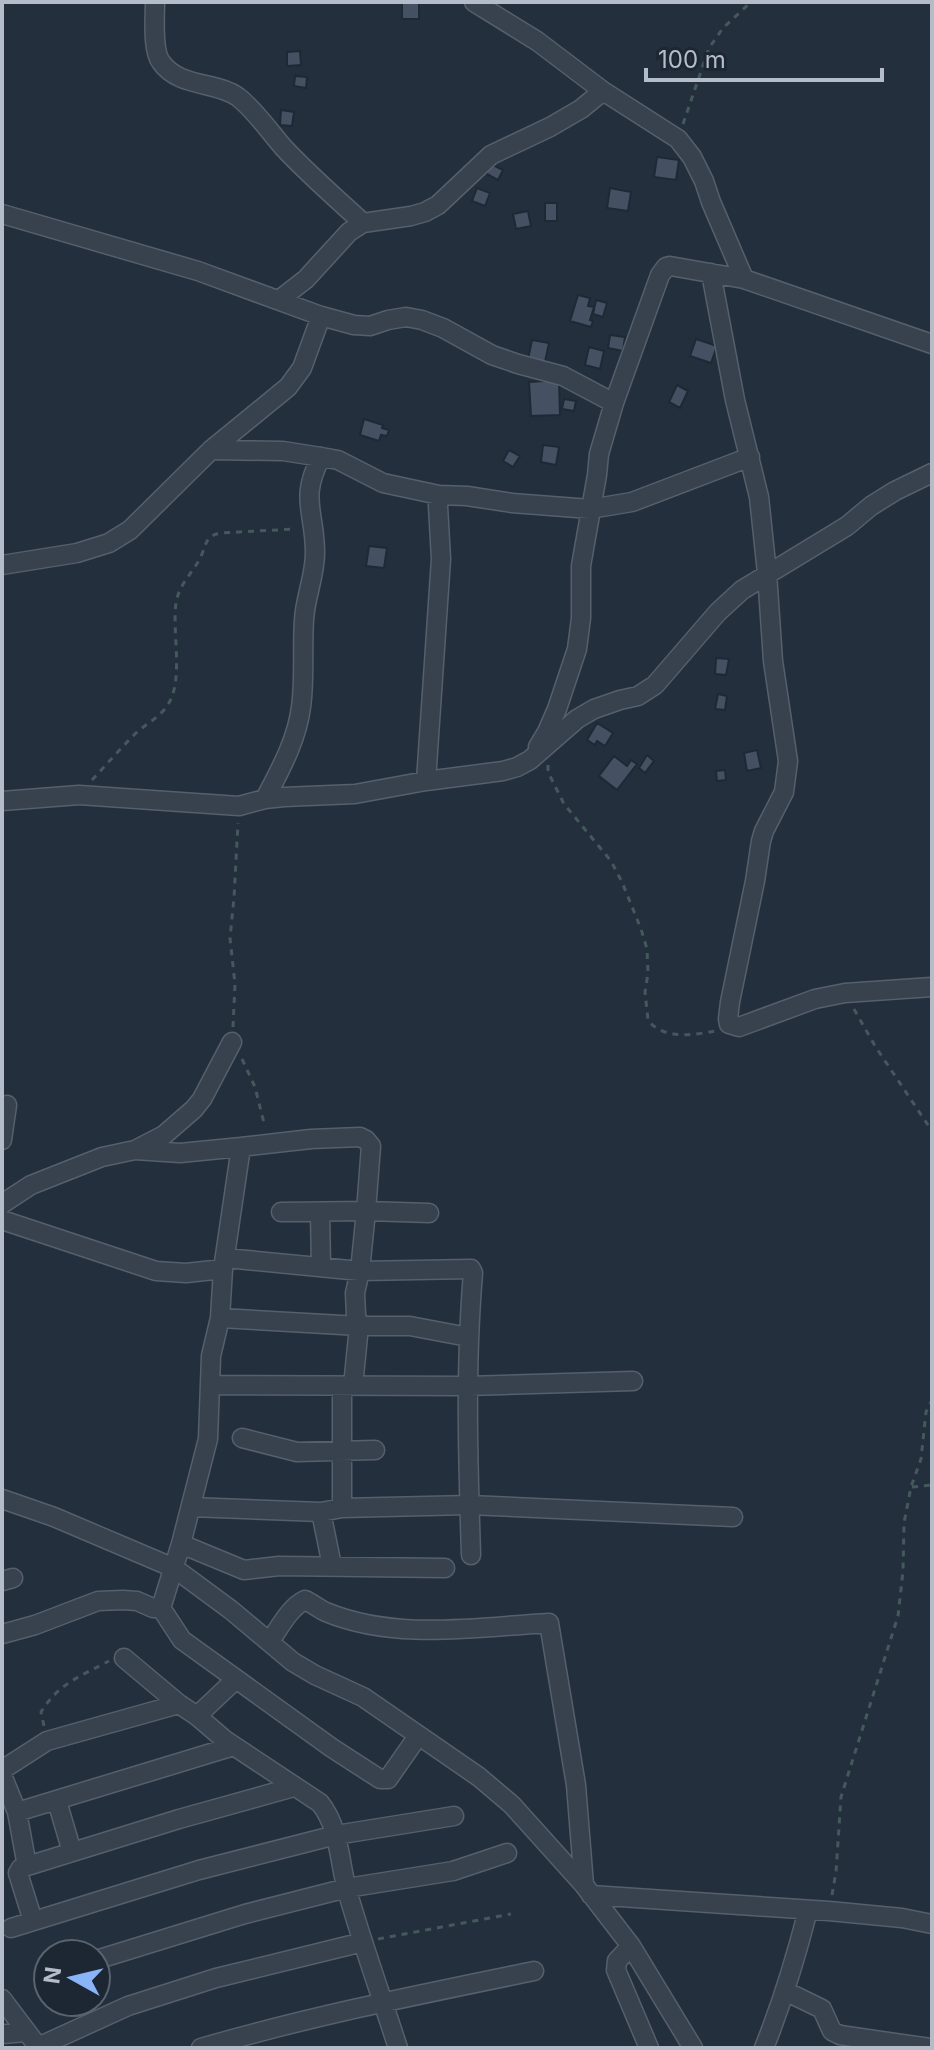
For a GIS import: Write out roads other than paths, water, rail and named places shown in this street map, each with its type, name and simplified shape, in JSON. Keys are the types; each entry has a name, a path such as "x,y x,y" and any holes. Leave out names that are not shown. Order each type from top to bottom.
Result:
{"street":[{"path":"155,2 156,51 165,67 193,83 237,96 285,149 363,223"},
{"path":"474,2 537,41 603,91 678,139 692,157 704,181 744,279"},
{"path":"279,300 306,279 349,232 363,223 411,216 438,205 491,155 550,127 581,109 603,91"},
{"path":"2,214 198,271 354,325 370,326 406,317 422,320 492,355 563,376 614,403"},
{"path":"539,762 577,649 581,618 581,566 599,454 614,403 663,271 670,266 744,279 932,344"},
{"path":"711,273 735,400 759,497 773,661 788,761 784,792 761,841 730,1002 729,1024 739,1027 815,999 845,993 932,987"},
{"path":"2,565 77,553 109,543 130,530 211,450 288,387 302,368 321,316"},
{"path":"211,450 283,451 338,460 383,483 439,495 590,509 632,502 750,457"},
{"path":"265,799 284,760 299,717 304,618 315,555 308,503 309,486 321,457"},
{"path":"2,801 79,795 239,806 265,799 355,794 503,771 539,762 577,719 594,709 638,696 655,685 718,612 742,590 847,526 895,491 932,473"},
{"path":"426,781 441,559 439,495"},
{"path":"2,1204 31,1185 102,1157 135,1150 164,1135 202,1099 232,1042"},
{"path":"2,1140 7,1105"},
{"path":"135,1150 180,1153 348,1137 360,1137 371,1146 360,1271 355,1293 359,1326 348,1386 342,1451 342,1508"},
{"path":"161,1608 208,1439 211,1356 220,1318 224,1264 241,1147"},
{"path":"281,1212 429,1213"},
{"path":"320,1212 321,1267"},
{"path":"2,1220 156,1271 186,1273 224,1264 360,1271 471,1269 467,1386 471,1555"},
{"path":"220,1318 410,1326 468,1337"},
{"path":"210,1385 467,1386 633,1381"},
{"path":"242,1438 297,1452 375,1450"},
{"path":"2,1499 54,1517 174,1568 293,1662 363,1697 462,1764 512,1805 587,1890 631,1946 693,2048"},
{"path":"191,1507 321,1512 342,1508 469,1505 733,1517"},
{"path":"321,1512 332,1566"},
{"path":"181,1544 244,1570 279,1566 445,1568"},
{"path":"270,1641 288,1615 305,1600 325,1612 375,1626 416,1630 549,1623 576,1785 587,1890"},
{"path":"2,1634 98,1601 137,1601 161,1608"},
{"path":"161,1608 182,1640 380,1779 388,1779 418,1736"},
{"path":"124,1658 234,1746 320,1803 331,1818 347,1888 398,2048"},
{"path":"197,1716 235,1680"},
{"path":"27,1866 13,1824 2,1773 47,1741 179,1704"},
{"path":"13,1824 57,1801 234,1746"},
{"path":"33,1921 18,1873 21,1868 294,1787"},
{"path":"57,1801 72,1852"},
{"path":"11,1928 199,1870 336,1835 454,1816"},
{"path":"112,1955 245,1914 347,1888 453,1871 507,1853"},
{"path":"587,1890 902,1918 932,1924"},
{"path":"764,2048 785,1991 808,1910"},
{"path":"2,1999 38,2048 128,2006 216,1978 363,1942"},
{"path":"631,1946 617,1961 616,1970 649,2048"},
{"path":"201,2048 383,2002 534,1971"},
{"path":"785,1991 822,2009 832,2031 840,2035 930,2048"},
{"path":"2,2034 26,2032"}]}
